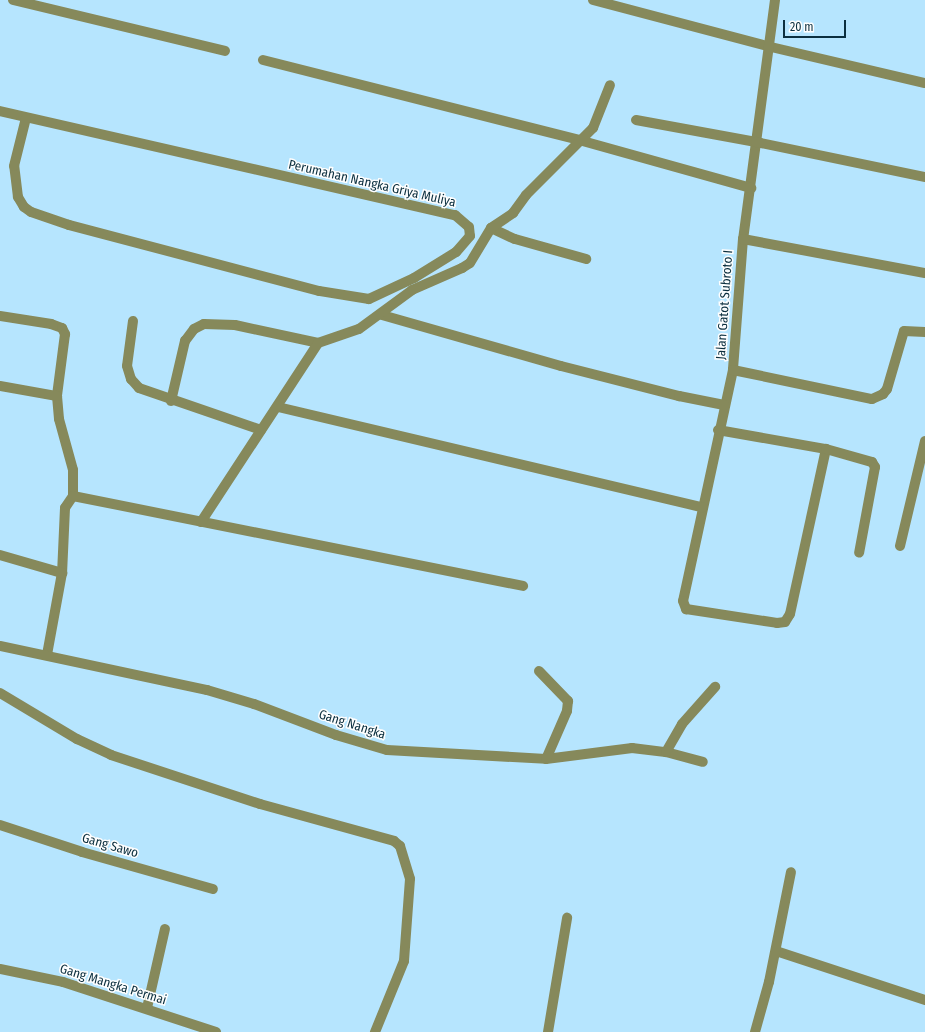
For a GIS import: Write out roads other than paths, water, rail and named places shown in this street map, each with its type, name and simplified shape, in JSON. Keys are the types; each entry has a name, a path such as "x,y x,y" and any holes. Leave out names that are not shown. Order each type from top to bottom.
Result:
{"street":[{"path":"13,0 225,51"},
{"path":"593,0 771,47 925,83"},
{"name":"Jalan Gatot Subroto I","path":"775,0 771,47 743,239 733,370 718,430 683,601 686,608 778,623 785,622 790,614 826,449"},
{"path":"263,60 579,140 751,188"},
{"path":"171,401 185,341 194,329 204,324 235,324 318,343 359,329 382,315 412,290 454,274 470,263 491,228 513,213 526,195 579,140 593,128 610,84"},
{"name":"Perumahan Nangka Griya Muliya","path":"0,111 455,215 469,227 470,236 456,252 414,278 376,297 364,299 319,291 69,225 31,212 24,207 18,197 14,166 26,118"},
{"path":"636,120 756,142 925,177"},
{"path":"491,228 515,239 586,259"},
{"path":"743,239 925,273"},
{"path":"382,315 560,366 679,396 724,404"},
{"path":"0,316 50,324 64,331 57,396 59,419 73,470 73,496 65,508 62,573 47,655"},
{"path":"132,321 127,366 131,378 139,388 171,401 261,430"},
{"path":"733,370 872,399 883,394 887,389 904,331 925,332"},
{"path":"201,522 261,430 278,407 318,343"},
{"path":"0,386 57,396"},
{"path":"278,407 702,507"},
{"path":"718,430 826,449 874,464 859,553"},
{"path":"900,546 925,441"},
{"path":"73,496 523,586"},
{"path":"0,555 62,573"},
{"name":"Gang Nangka","path":"0,646 207,690 254,704 336,735 387,750 546,759 625,748 666,752 703,762"},
{"path":"539,671 568,701 567,711 546,759"},
{"path":"666,752 682,724 715,687"},
{"path":"0,693 77,739 111,755 260,804 394,841 400,846 410,879 404,961 375,1032"},
{"name":"Gang Sawo","path":"0,825 213,889"},
{"path":"755,1032 776,951 791,872"},
{"path":"548,1032 567,918"},
{"path":"147,1008 165,929"},
{"path":"776,951 925,1000"},
{"name":"Gang Mangka Permai","path":"0,969 63,982 147,1008 216,1032"}]}
